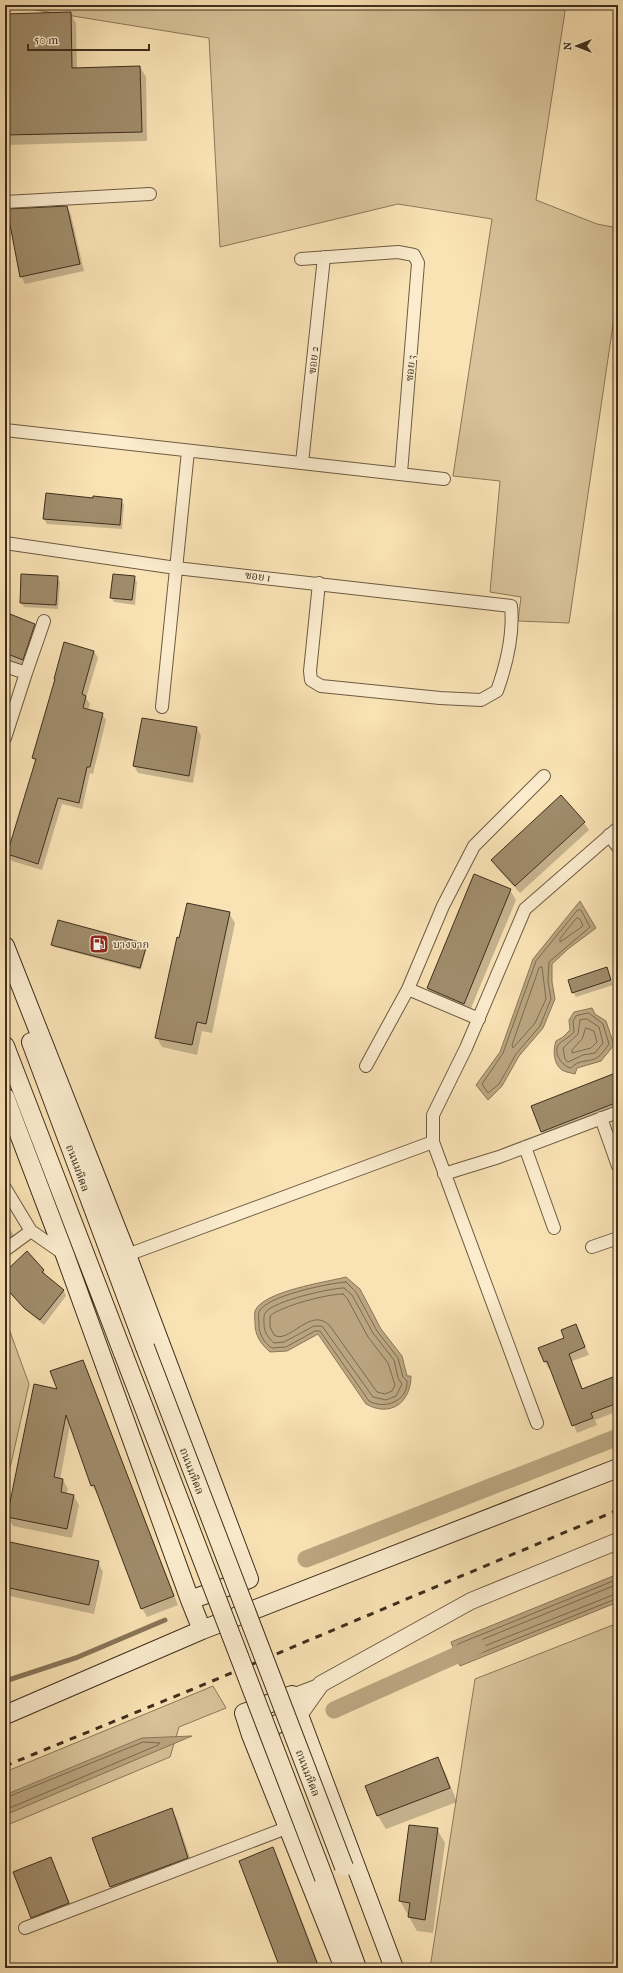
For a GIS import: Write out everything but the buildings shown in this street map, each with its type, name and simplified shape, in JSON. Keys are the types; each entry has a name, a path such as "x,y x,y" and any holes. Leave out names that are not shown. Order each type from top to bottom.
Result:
{"main road":[{"path":"5,946 127,1255 248,1579 260,1607"},
{"name":"ถนนมหิดล","path":"5,972 144,1347 383,1968"},
{"name":"ถนนมหิดล","path":"5,1046 324,1878 357,1968"},
{"path":"5,1097 65,1255 202,1630"},
{"path":"5,1715 202,1630 618,1468"},
{"path":"190,1600 248,1579"},
{"path":"344,1968 244,1713 292,1696 394,1968"},
{"path":"252,1735 299,1715"}],"street":[{"path":"5,202 150,194"},
{"name":"ซอย 3","path":"324,257 398,252 414,255 418,263 402,474"},
{"path":"301,259 324,257"},
{"name":"ซอย 2","path":"302,463 324,257"},
{"path":"5,430 444,479"},
{"path":"162,707 188,451"},
{"name":"ซอย 1","path":"5,543 176,568 319,583 511,606 512,622 506,665 498,691 482,700 440,698 321,686 311,680 310,671 319,583"},
{"path":"5,738 44,622"},
{"path":"5,666 26,673"},
{"path":"366,1066 408,989 443,906 474,846 544,776"},
{"path":"537,1423 433,1142 433,1115 479,1019 525,909 614,832 618,847"},
{"path":"408,989 479,1019"},
{"path":"444,1174 499,1157 618,1112"},
{"path":"601,1118 618,1166"},
{"path":"127,1255 433,1142"},
{"path":"525,1146 554,1228"},
{"path":"5,1188 31,1231 65,1255"},
{"path":"5,1250 31,1231"},
{"path":"592,1247 618,1238"},
{"path":"292,1696 321,1684 471,1601 618,1541"},
{"path":"299,1715 321,1684"},
{"path":"25,1928 289,1827"}],"shaded area":[{"path":"5,5 566,5 536,200 597,224 618,228 618,291 569,623 518,621 521,597 490,592 500,481 453,476 492,219 398,204 220,247 209,38"},
{"path":"5,1318 29,1384 5,1490"},
{"path":"618,1623 618,1968 430,1968 475,1679"},
{"path":"213,1686 226,1708 179,1727 170,1757 5,1826 5,1772"}],"water":[{"path":"580,901 596,928 568,949 552,964 552,982 555,999 543,1028 519,1056 502,1086 488,1100 476,1085 500,1052 533,959"},
{"path":"592,1008 595,1014 606,1021 614,1045 601,1061 577,1068 575,1074 563,1071 555,1060 554,1048 556,1041 570,1030 569,1020 574,1012"},
{"path":"346,1277 360,1289 381,1329 402,1356 407,1376 411,1376 410,1385 403,1400 398,1405 391,1408 375,1408 366,1404 318,1334 287,1351 270,1352 261,1343 257,1336 255,1328 255,1311 260,1304 270,1298 296,1288"},
{"path":"618,1574 618,1602 460,1666 451,1642"},
{"path":"192,1736 5,1815 5,1795 142,1738"}],"waterway":[{"path":"306,1559 618,1437"},
{"path":"5,1681 78,1657 165,1620"},
{"path":"334,1710 477,1646"}],"railway":[{"path":"5,1766 198,1687 618,1510"}],"place":[{"name":"บางจาก","path":"99,944"}]}
